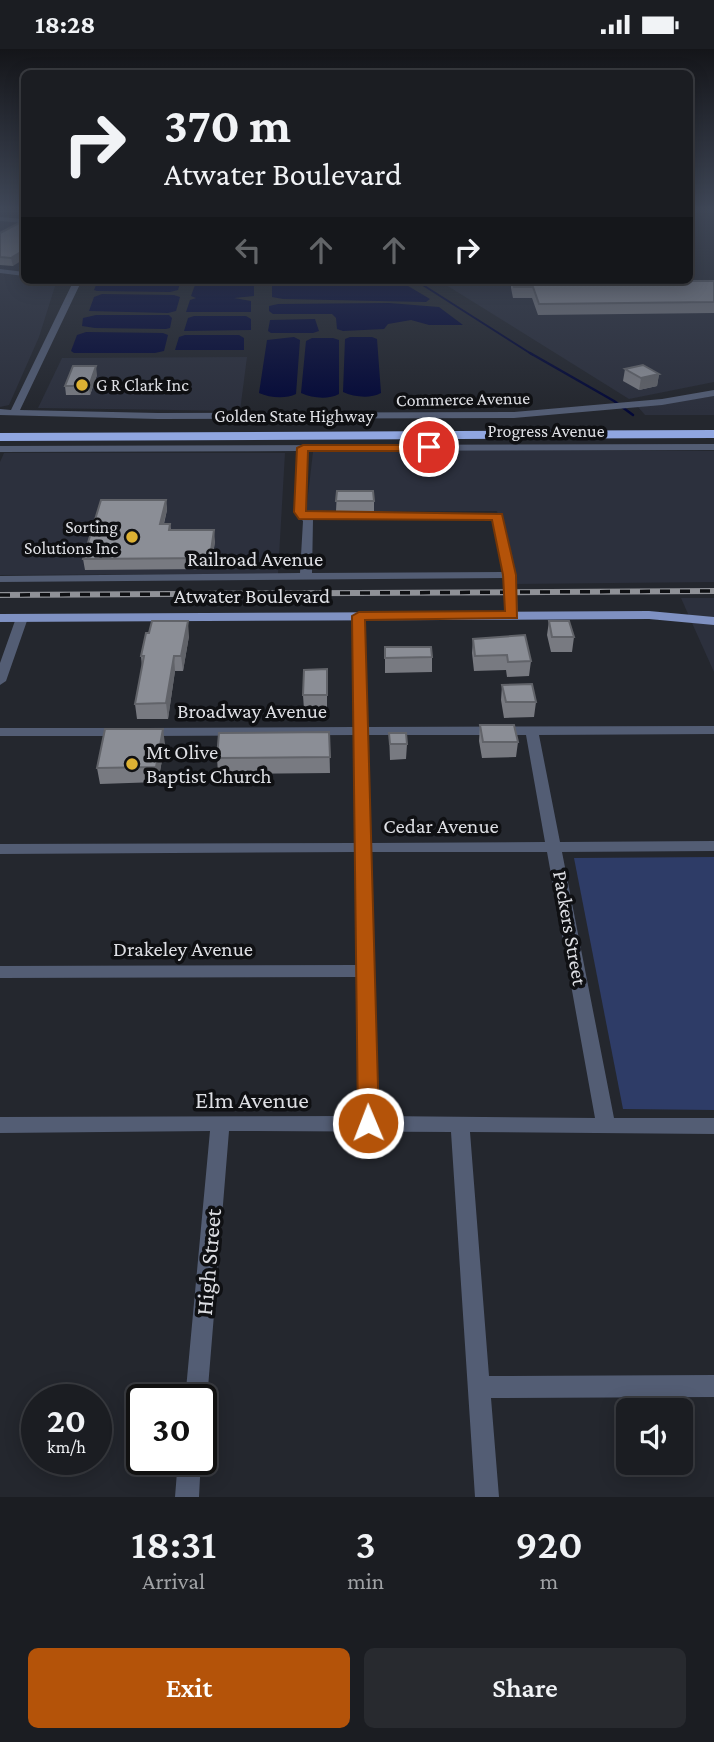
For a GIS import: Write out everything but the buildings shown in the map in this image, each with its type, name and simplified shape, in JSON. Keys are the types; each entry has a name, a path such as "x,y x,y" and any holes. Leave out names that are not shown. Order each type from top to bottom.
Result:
{"highway":[{"name":"Golden State Highway","path":"0,425 714,423"},
{"name":"Golden State Highway","path":"0,437 714,434"}],"main road":[{"name":"Atwater Boulevard","path":"0,618 649,615 714,621"}],"street":[{"path":"14,412 76,284"},
{"name":"Commerce Avenue","path":"633,404 651,397 714,386"},
{"name":"Commerce Avenue","path":"0,412 158,416 514,415 609,407 714,393"},
{"name":"Progress Avenue","path":"0,449 714,447"},
{"path":"303,448 300,512 308,520 306,578"},
{"path":"304,517 497,516 510,575 512,615"},
{"name":"Railroad Avenue","path":"0,579 510,575"},
{"path":"359,616 368,1123"},
{"path":"0,681 22,618"},
{"name":"Broadway Avenue","path":"0,732 714,730"},
{"name":"Packers Street","path":"532,731 606,1126"},
{"name":"Cedar Avenue","path":"0,849 714,846"},
{"name":"Drakeley Avenue","path":"0,972 366,971"},
{"name":"High Street","path":"197,1384 220,1123"},
{"name":"Elm Avenue","path":"0,1125 368,1123 714,1126"},
{"path":"460,1124 487,1497"},
{"path":"479,1387 714,1386"},
{"path":"187,1497 189,1475"}],"shaded area":[{"path":"0,278 21,278 21,284 56,284 39,337 9,405 0,407"},
{"path":"693,280 714,280 714,382 629,399 444,284 693,284"},
{"path":"96,284 180,284 178,290 170,292 94,290"},
{"path":"251,284 254,286 254,296 234,298 251,301 251,312 186,312 190,300 196,298 191,296 195,285"},
{"path":"272,284 405,284 430,299 426,302 272,297"},
{"path":"102,294 180,297 176,311 168,313 89,311 94,297"},
{"path":"389,303 439,307 463,325 429,325 411,320 388,324 384,329 343,331 337,329 336,318 332,314 273,314 269,311 269,306 278,304"},
{"path":"96,315 169,315 172,318 170,328 166,329 82,326 83,318"},
{"path":"246,316 251,319 251,330 184,331 188,318"},
{"path":"315,319 319,331 313,333 268,331 270,320"},
{"path":"86,332 168,335 164,351 155,353 71,351 77,335"},
{"path":"239,335 244,338 244,350 175,350 179,337"},
{"path":"294,337 300,340 296,394 278,397 259,393 267,340"},
{"path":"312,338 339,340 339,394 320,398 301,393 306,341"},
{"path":"345,339 377,339 381,393 362,397 343,392"},
{"path":"247,357 240,411 38,408 62,358"},
{"path":"714,396 714,415 645,415 638,407"},
{"path":"714,451 714,582 515,584 497,511 306,512 313,452"},
{"path":"4,453 285,453 278,574 0,575 0,462"},
{"path":"681,598 714,598 714,672 692,623"},
{"path":"714,857 714,1110 623,1109 574,858"}],"waterway":[{"path":"421,284 533,355"},
{"path":"530,353 614,401 633,415"}],"railway":[{"path":"0,595 714,591"}],"place":[{"name":"G R Clark Inc","path":"82,385"},
{"name":"Sorting Solutions Inc","path":"132,537"},
{"name":"Mt Olive Baptist Church","path":"132,764"}],"route":[{"path":"368,1123 359,616 512,615 510,575 497,516 304,517 300,512 303,448 429,447"}]}
